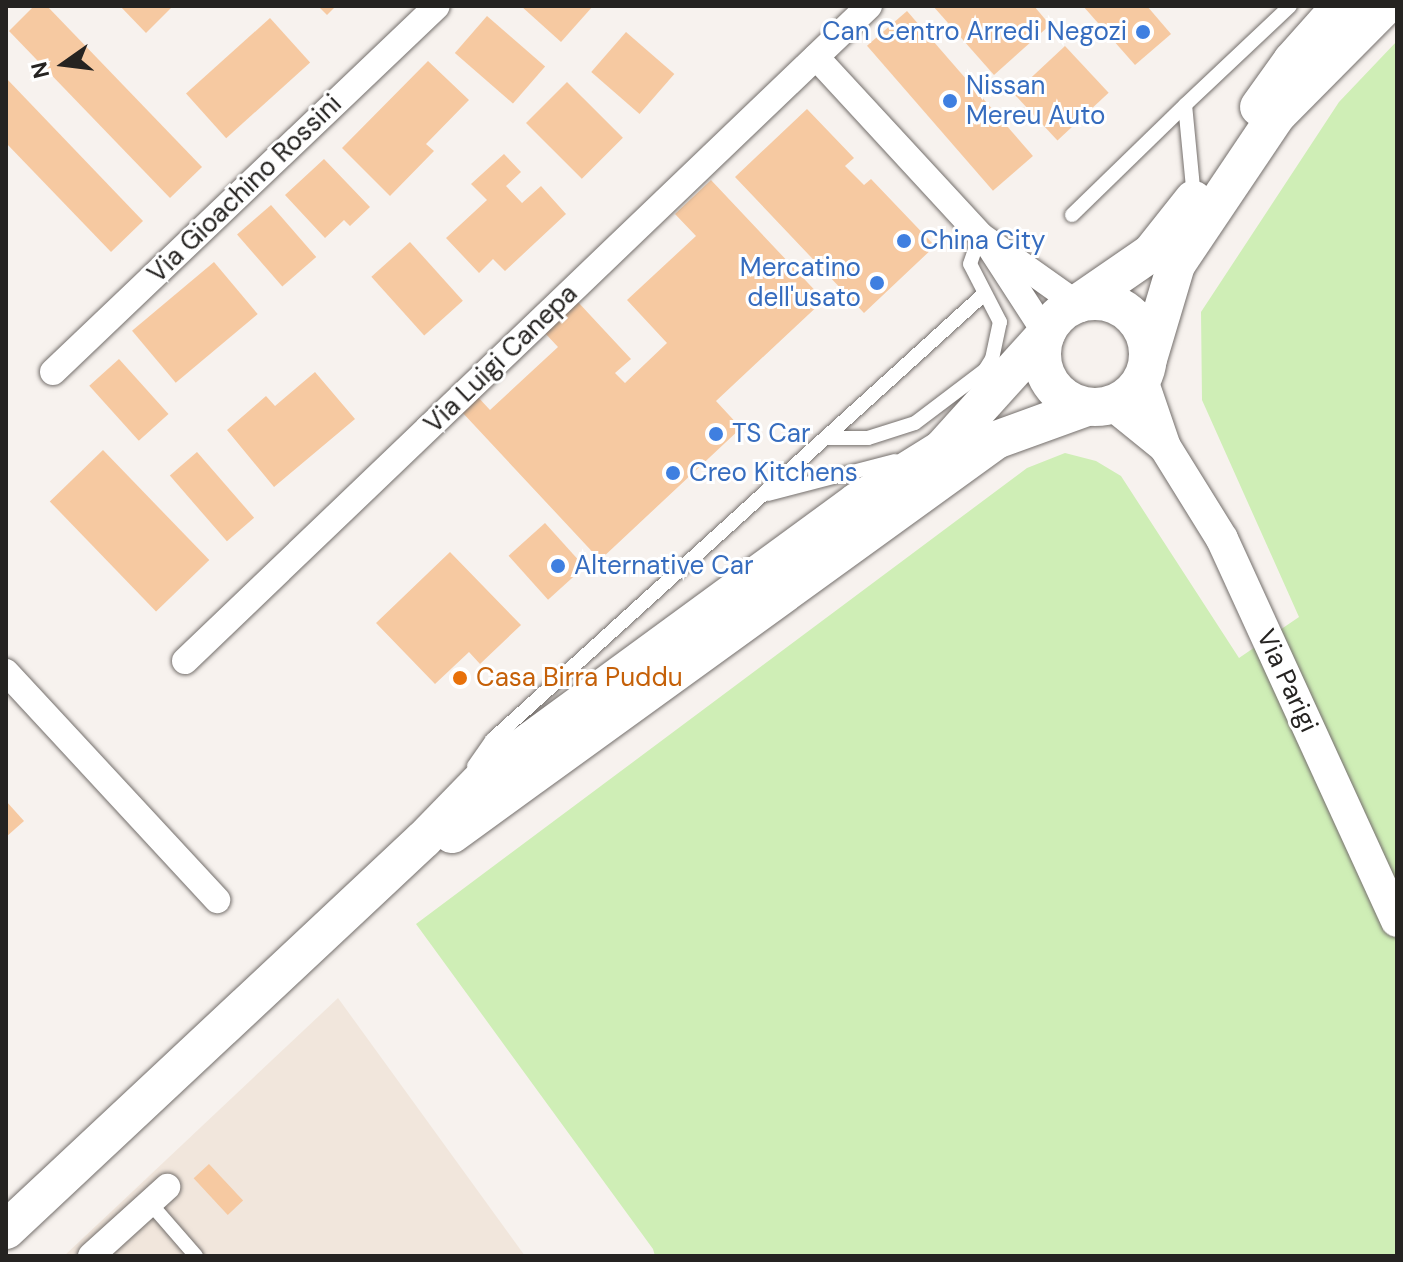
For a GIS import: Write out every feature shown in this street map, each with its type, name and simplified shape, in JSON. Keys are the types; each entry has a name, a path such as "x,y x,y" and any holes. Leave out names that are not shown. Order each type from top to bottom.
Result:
{"main road":[{"path":"6,1230 424,839 492,769 857,502 942,449 1046,334 1055,319 1151,253 1292,61 1341,6"},
{"path":"381,877 459,830 996,440 1130,395 1145,369 1176,265 1276,116 1385,6"},
{"path":"1077,304 1103,302 1128,312 1140,325 1145,369"},
{"path":"1046,334 1042,350 1049,381 1060,394 1100,406"}],"street":[{"name":"Via Gioachino Rossini","path":"53,372 437,6"},
{"name":"Via Luigi Canepa","path":"185,661 869,6"},
{"path":"816,57 982,237 1046,334"},
{"path":"982,237 1077,304"},
{"name":"Via Parigi","path":"1145,369 1165,447 1222,539 1397,921"},
{"name":"Via Parigi","path":"1100,406 1165,447"},
{"path":"6,672 217,900"},
{"path":"91,1256 158,1195"}],"lane":[{"path":"1072,215 1290,6"},
{"path":"1185,105 1194,198"},
{"path":"826,438 868,438 915,423 975,380 992,359 1000,335 997,310 984,294 970,264 982,237"},
{"path":"424,839 492,740 984,294"},
{"path":"764,495 942,449"},
{"path":"158,1195 196,1256"}],"shaded area":[{"path":"338,998 525,1256 64,1256"}],"green space":[{"path":"1397,41 1397,1256 655,1256 653,1249 416,924 1027,468 1065,453 1096,461 1121,476 1239,658 1299,617 1202,400 1201,312 1339,102"}],"building":[{"path":"34,6 47,6 202,167 170,198 9,31"},
{"path":"120,6 173,6 146,33"},
{"path":"318,6 336,6 327,15"},
{"path":"521,6 593,6 561,42"},
{"path":"933,6 1034,6 1050,25 994,75"},
{"path":"1083,6 1147,6 1171,34 1135,65"},
{"name":"Nissan Mereu Auto","path":"907,11 1033,156 993,191 867,46"},
{"path":"487,16 545,67 513,103 455,53"},
{"path":"270,18 310,63 226,138 186,94"},
{"path":"626,32 674,74 640,114 591,72"},
{"path":"1065,46 1109,93 1057,141 1014,94"},
{"path":"428,61 469,100 426,144 434,151 390,196 342,148"},
{"path":"6,78 143,221 111,252 6,143"},
{"path":"567,82 623,138 582,179 526,123"},
{"path":"807,109 854,158 845,166 864,185 871,179 935,246 864,313 735,177"},
{"path":"504,154 521,172 506,186 522,203 541,186 566,214 505,271 493,259 479,273 446,238 487,200 471,184"},
{"path":"324,159 370,207 350,226 344,220 325,238 285,195"},
{"path":"711,180 824,300 716,401 741,428 600,560 461,411 477,396 490,410 558,347 544,332 577,301 631,359 615,373 625,383 667,343 627,300 696,236 675,214"},
{"path":"271,205 316,257 282,287 237,235"},
{"path":"410,242 463,301 424,336 371,277"},
{"path":"214,262 258,314 176,383 132,331"},
{"path":"119,359 169,414 139,441 89,386"},
{"path":"315,372 355,419 274,487 227,430 266,396 275,406"},
{"path":"103,450 209,560 156,611 50,501"},
{"path":"197,452 254,518 227,541 170,476"},
{"path":"545,523 584,567 548,600 509,556"},
{"path":"450,552 521,625 480,664 469,652 435,684 376,623"},
{"path":"6,801 24,821 6,837"},
{"path":"209,1164 243,1201 228,1215 194,1178"}],"place":[{"name":"Can Centro Arredi Negozi","path":"1143,32"},
{"name":"Nissan Mereu Auto","path":"950,101"},
{"name":"China City","path":"904,241"},
{"name":"Mercatino dell'usato","path":"877,283"},
{"name":"TS Car","path":"716,434"},
{"name":"Creo Kitchens","path":"673,473"},
{"name":"Alternative Car","path":"558,566"},
{"name":"Casa Birra Puddu","path":"460,678"}]}
